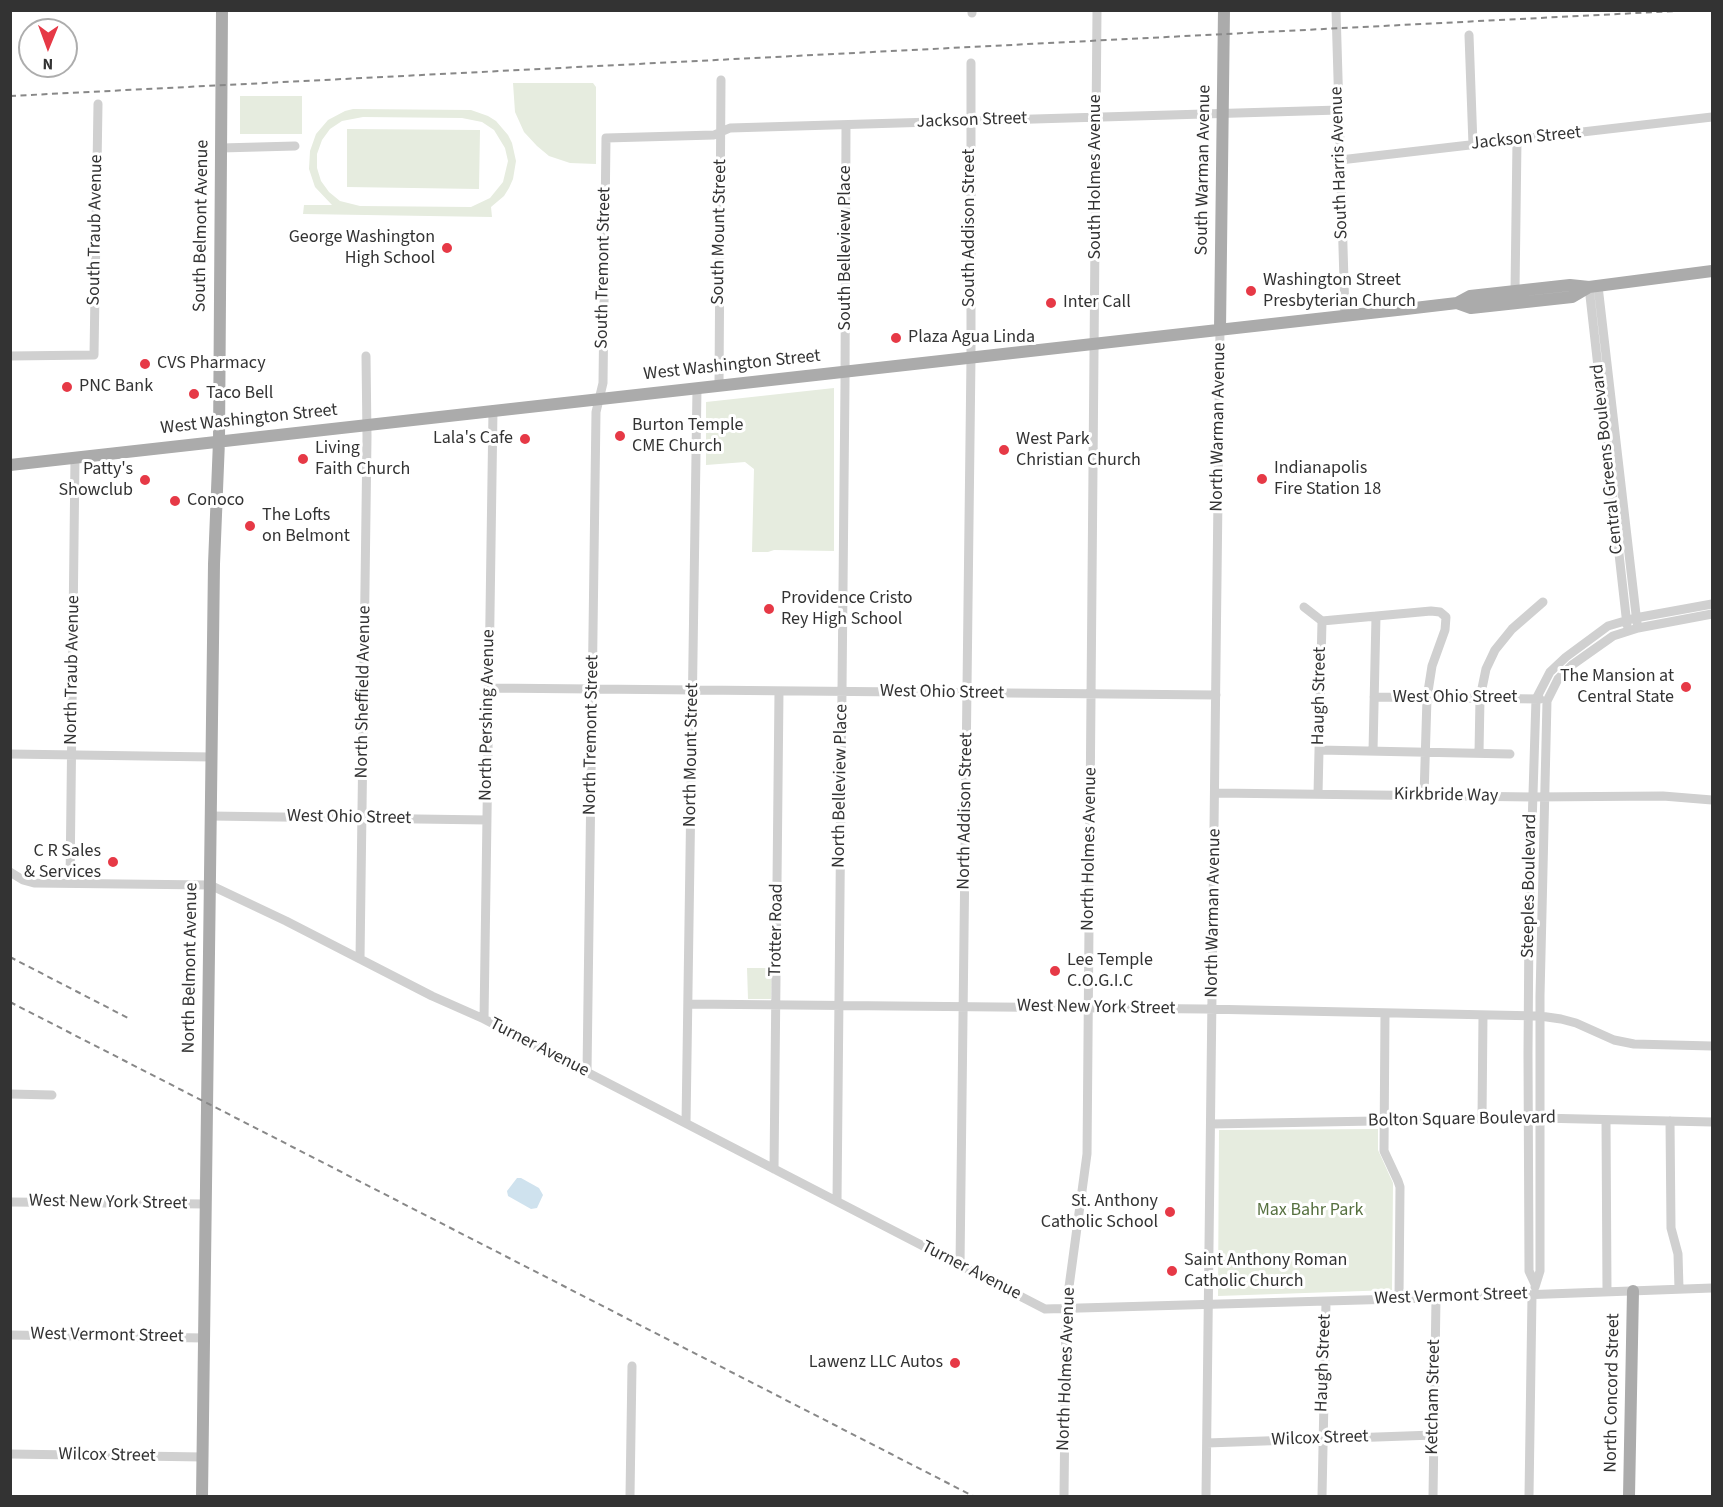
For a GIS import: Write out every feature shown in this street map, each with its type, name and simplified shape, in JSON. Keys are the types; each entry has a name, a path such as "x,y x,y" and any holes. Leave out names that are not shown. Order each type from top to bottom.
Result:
{"main road":[{"name":"South Belmont Avenue","path":"219,441 222,10"},
{"name":"South Warman Avenue","path":"1220,329 1224,10"},
{"name":"West Washington Street","path":"10,465 1457,303 1470,296 1570,285 1593,287 1713,271"},
{"name":"West Washington Street","path":"1457,303 1472,308 1572,297 1593,287"},
{"name":"North Belmont Avenue","path":"202,1497 214,564 219,441"},
{"name":"North Concord Street","path":"1629,1497 1633,1291"}],"street":[{"name":"South Holmes Avenue","path":"1095,343 1097,10"},
{"name":"South Harris Avenue","path":"1336,10 1345,315"},
{"path":"1469,35 1473,145"},
{"name":"South Addison Street","path":"971,63 971,357"},
{"name":"South Mount Street","path":"719,386 721,80"},
{"name":"South Traub Avenue","path":"10,356 94,355 98,104"},
{"name":"Jackson Street","path":"606,138 714,135 730,128 1339,110"},
{"name":"Jackson Street","path":"1340,160 1713,117"},
{"name":"South Belleview Place","path":"845,371 846,125"},
{"name":"South Tremont Street","path":"600,398 603,383 606,138"},
{"path":"1515,291 1517,140"},
{"path":"221,148 295,146"},
{"name":"Central Greens Boulevard","path":"1593,287 1632,624"},
{"name":"North Warman Avenue","path":"1206,1497 1220,329"},
{"name":"North Holmes Avenue","path":"1064,1497 1066,1309 1086,1162 1095,343"},
{"name":"North Sheffield Avenue","path":"360,959 368,425 366,356"},
{"name":"North Addison Street","path":"960,1265 971,357"},
{"name":"North Belleview Place","path":"837,1201 845,371"},
{"name":"North Mount Street","path":"686,1123 697,388"},
{"name":"North Tremont Street","path":"587,1072 596,412 600,398"},
{"name":"North Pershing Avenue","path":"484,1019 493,410"},
{"name":"North Traub Avenue","path":"70,883 75,457"},
{"path":"1479,753 1482,681 1495,650 1512,629 1543,602"},
{"name":"Steeples Boulevard","path":"1529,1497 1534,1295 1540,1271 1540,1016 1547,701 1558,679 1572,665 1632,624 1713,604"},
{"name":"Haugh Street","path":"1304,607 1322,621 1318,794"},
{"path":"1322,621 1431,611 1440,612 1446,617 1445,630 1432,666 1427,698 1424,796"},
{"name":"Steeples Boulevard","path":"1535,1284 1529,1270 1528,1016 1536,699 1550,672 1566,657 1608,626 1713,614"},
{"path":"1373,751 1376,616"},
{"name":"West Ohio Street","path":"489,688 1216,696"},
{"name":"Trotter Road","path":"774,1168 779,691"},
{"name":"West Ohio Street","path":"1374,697 1547,701"},
{"path":"1319,750 1510,754"},
{"path":"10,754 212,757"},
{"name":"Kirkbride Way","path":"1216,793 1533,797 1663,796 1713,800"},
{"name":"West Ohio Street","path":"211,816 487,820"},
{"name":"Turner Avenue","path":"10,872 23,880 34,883 210,885 432,996 484,1019 1045,1309"},
{"name":"West New York Street","path":"688,1004 1213,1009 1540,1016 1561,1018 1614,1040 1634,1044 1713,1046"},
{"path":"1385,1013 1384,1151 1400,1187 1399,1299"},
{"path":"1482,1119 1484,1015"},
{"path":"10,1094 52,1095"},
{"name":"Bolton Square Boulevard","path":"1211,1124 1528,1118 1713,1122"},
{"path":"1606,1120 1607,1292"},
{"path":"1670,1121 1671,1228 1678,1254 1679,1289"},
{"name":"West New York Street","path":"10,1202 206,1204"},
{"name":"West Vermont Street","path":"1045,1309 1326,1302 1713,1288"},
{"name":"Ketcham Street","path":"1433,1497 1436,1298"},
{"name":"Haugh Street","path":"1322,1497 1326,1302"},
{"name":"West Vermont Street","path":"10,1335 204,1338"},
{"path":"630,1497 632,1366"},
{"name":"Wilcox Street","path":"1207,1443 1434,1436"},
{"name":"Wilcox Street","path":"10,1454 202,1457"}],"green space":[{"path":"513,83 593,83 596,87 596,164 570,163 549,156 537,146 524,132 515,112"},
{"path":"240,96 302,96 302,134 240,134"},
{"path":"353,109 471,110 488,116 496,121 512,143 516,161 513,179 504,196 491,207 492,217 303,214 304,205 332,205 315,187 309,169 310,151 316,134 328,120","holes":["363,117 462,118 482,122 494,130 505,148 508,161 503,182 490,198 471,207 360,206 340,201 321,181 317,168 317,154 322,140 330,129 342,121"]},
{"path":"347,129 480,130 479,189 347,187"},
{"path":"834,388 834,551 752,552 754,469 745,462 706,465 706,402"},
{"path":"747,968 772,968 771,999 748,999"},
{"name":"Max Bahr Park","path":"1378,1129 1378,1150 1393,1183 1392,1290 1218,1296 1219,1130"}],"water":[{"path":"517,1178 539,1188 543,1195 537,1208 531,1209 508,1196 507,1191"}],"railway":[{"path":"10,96 1696,10"},
{"path":"10,957 130,1019"},
{"path":"10,1002 973,1496"}],"place":[{"name":"George Washington High School","path":"447,248"},
{"name":"Washington Street Presbyterian Church","path":"1251,291"},
{"name":"Inter Call","path":"1051,303"},
{"name":"Plaza Agua Linda","path":"896,338"},
{"name":"CVS Pharmacy","path":"145,364"},
{"name":"PNC Bank","path":"67,387"},
{"name":"Taco Bell","path":"194,394"},
{"name":"Burton Temple CME Church","path":"620,436"},
{"name":"Lala's Cafe","path":"525,439"},
{"name":"West Park Christian Church","path":"1004,450"},
{"name":"Living Faith Church","path":"303,459"},
{"name":"Indianapolis Fire Station 18","path":"1262,479"},
{"name":"Patty's Showclub","path":"145,480"},
{"name":"Conoco","path":"175,501"},
{"name":"The Lofts on Belmont","path":"250,526"},
{"name":"Providence Cristo Rey High School","path":"769,609"},
{"name":"The Mansion at Central State","path":"1686,687"},
{"name":"C R Sales & Services","path":"113,862"},
{"name":"Lee Temple C.O.G.I.C","path":"1055,971"},
{"name":"St. Anthony Catholic School","path":"1170,1212"},
{"name":"Saint Anthony Roman Catholic Church","path":"1172,1271"},
{"name":"Lawenz LLC Autos","path":"955,1363"}]}
